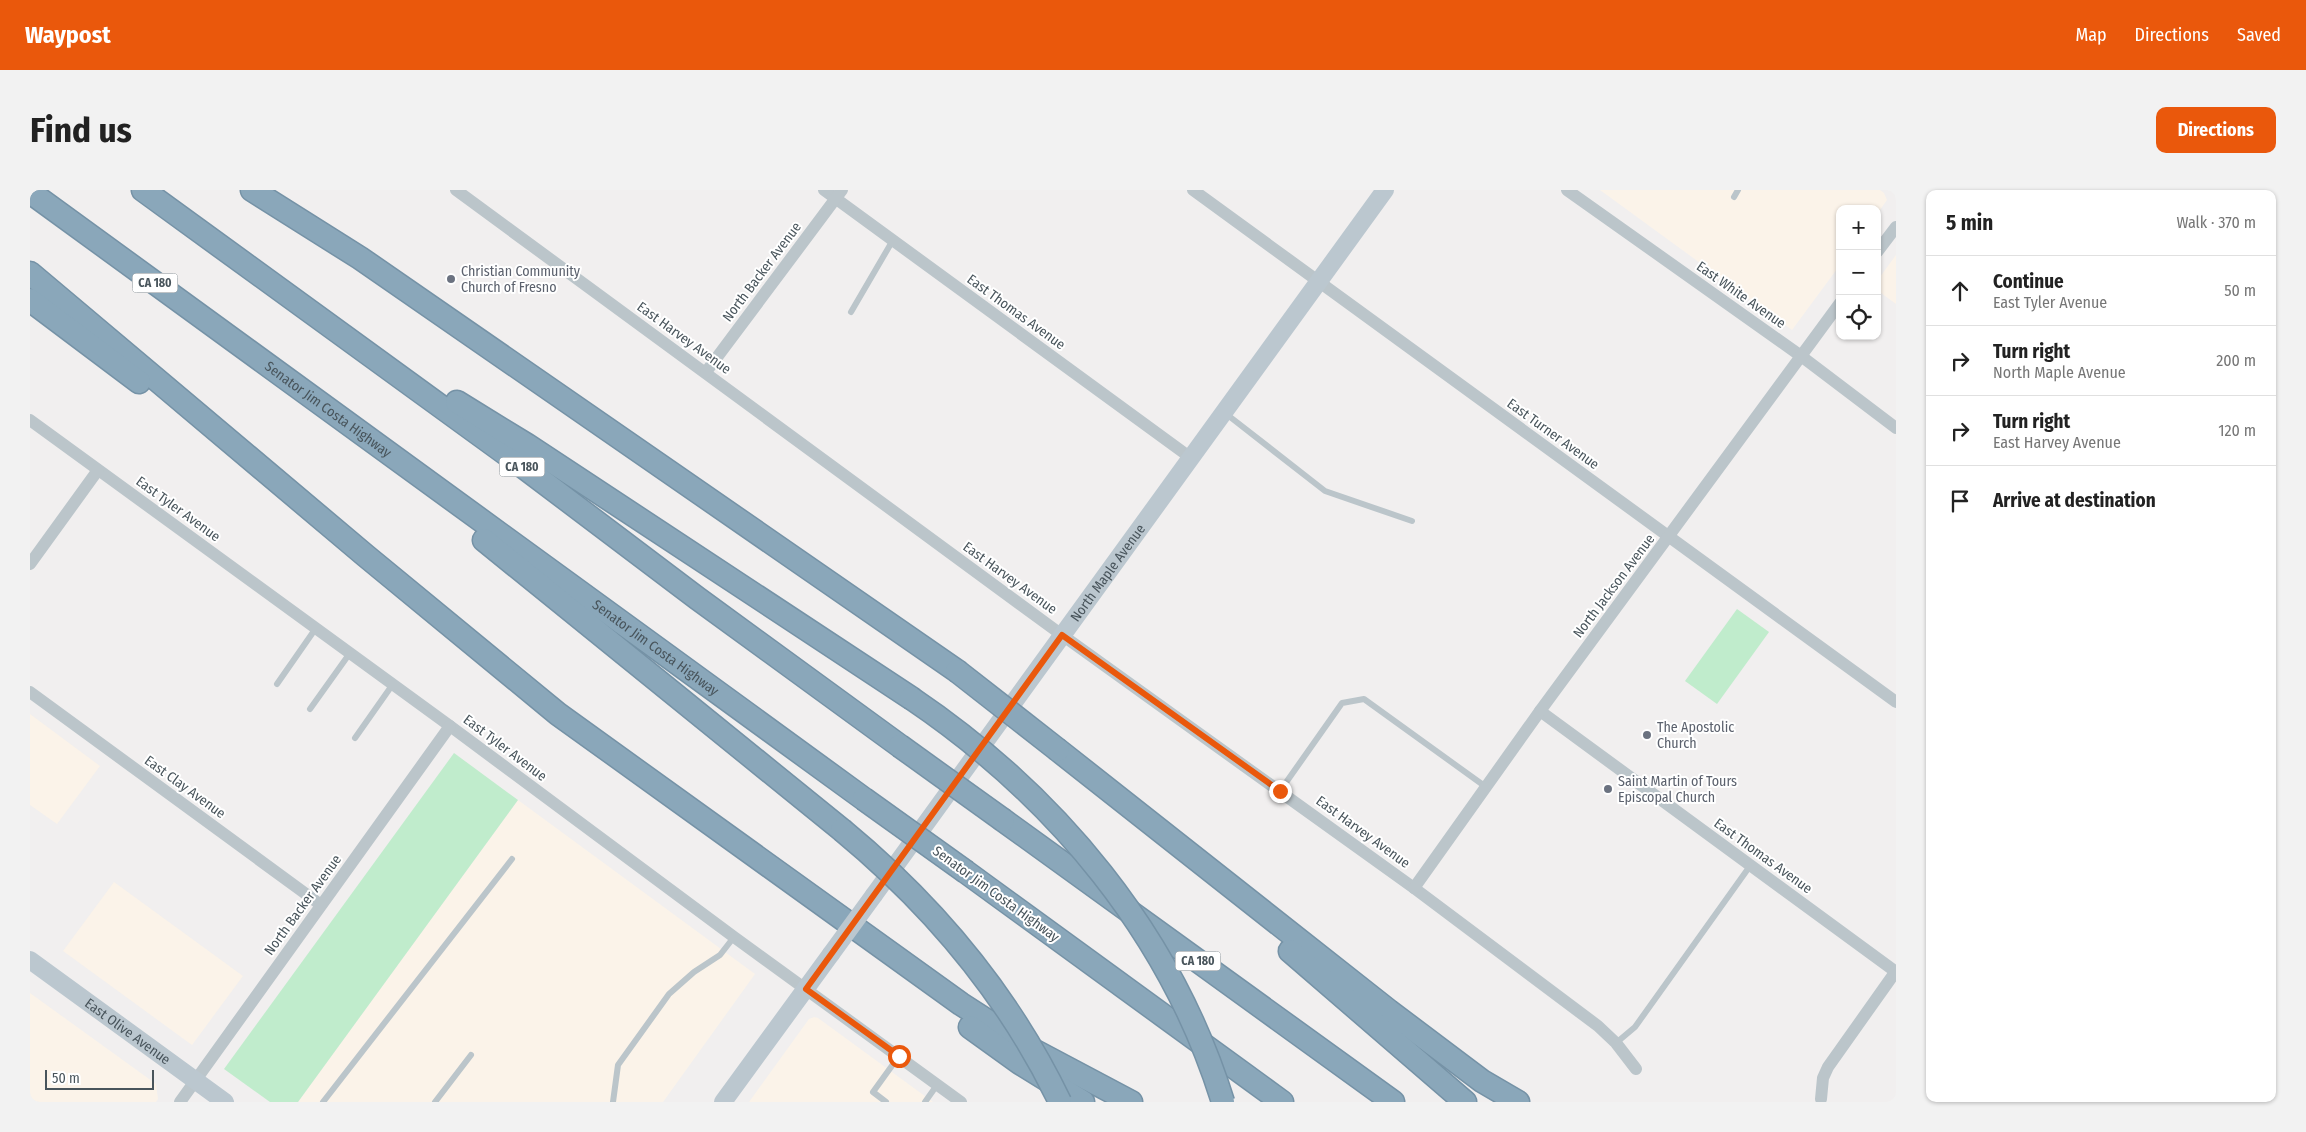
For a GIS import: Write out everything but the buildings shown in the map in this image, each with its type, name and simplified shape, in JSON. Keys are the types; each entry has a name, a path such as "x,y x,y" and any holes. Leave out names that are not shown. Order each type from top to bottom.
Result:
{"highway":[{"name":"CA 180","path":"142,190 900,746 1393,1102"},
{"path":"252,190 360,258 957,671 1389,1011 1482,1081 1518,1102"},
{"path":"275,190 360,258"},
{"name":"Senator Jim Costa Highway","path":"30,192 1282,1102"},
{"path":"30,273 366,556 558,714 995,1027 1072,1072 1131,1102"},
{"path":"30,300 141,384 243,467 366,556"},
{"path":"319,318 527,445 911,698 950,724 1017,780 1070,834 1137,921 1164,964 1194,1023 1211,1063 1223,1102"},
{"path":"280,373 842,830 900,880 934,915 967,954 1016,1026 1060,1102"},
{"path":"1058,750 1465,1102"},
{"path":"809,895 960,1019 1020,1063 1083,1102"}],"street":[{"name":"East Harvey Avenue","path":"456,190 1062,635 1414,888 1598,1026 1616,1043 1636,1069"},
{"name":"East Thomas Avenue","path":"824,190 839,194 893,240 1191,458"},
{"name":"East Turner Avenue","path":"1193,190 1896,702"},
{"name":"North Maple Avenue","path":"723,1102 1385,190"},
{"name":"East White Avenue","path":"1567,190 1801,356 1896,428"},
{"name":"North Backer Avenue","path":"706,372 839,194"},
{"path":"1879,250 1896,227"},
{"name":"North Jackson Avenue","path":"1414,888 1540,711 1670,537 1836,308"},
{"name":"East Tyler Avenue","path":"30,420 393,684 734,937 961,1102"},
{"path":"30,564 98,470"},
{"name":"East Clay Avenue","path":"30,692 321,905"},
{"name":"East Thomas Avenue","path":"1540,711 1896,972"},
{"name":"North Backer Avenue","path":"180,1102 450,726"},
{"name":"East Olive Avenue","path":"30,960 225,1102"},
{"path":"1821,1099 1823,1078 1828,1067 1896,972"}],"lane":[{"path":"1734,197 1738,190"},
{"path":"851,312 893,240"},
{"path":"1224,412 1325,491 1412,521"},
{"path":"277,684 316,628"},
{"path":"310,709 350,653"},
{"path":"355,738 393,684"},
{"path":"1280,791 1342,703 1364,699 1486,788"},
{"path":"323,1102 512,858"},
{"path":"1616,1043 1635,1027 1750,866"},
{"path":"613,1102 618,1065 669,994 694,972 720,954 734,937"},
{"path":"434,1102 471,1054"},
{"path":"886,1102 873,1092 899,1056"},
{"path":"925,1102 938,1084"}],"shaded area":[{"path":"1600,190 1880,190 1884,193 1887,200 1881,208 1881,205 1836,205 1836,270 1792,330"},
{"path":"1896,255 1896,304 1881,293 1881,276"},
{"path":"30,714 100,766 57,824 30,805"},
{"path":"518,800 755,974 663,1102 298,1102"},
{"path":"114,882 243,976 192,1045 63,951"},
{"path":"30,993 156,1084 158,1099 156,1102 30,1102"},
{"path":"818,1018 933,1102 749,1102 809,1019"}],"green space":[{"path":"1737,609 1769,632 1717,704 1685,681"},
{"path":"454,753 518,800 298,1102 270,1102 224,1069"}],"place":[{"name":"Christian Community Church of Fresno","path":"451,279"},
{"name":"The Apostolic Church","path":"1647,735"},
{"name":"Saint Martin of Tours Episcopal Church","path":"1608,789"}],"route":[{"path":"899,1056 806,989 1062,635 1280,791"}]}
